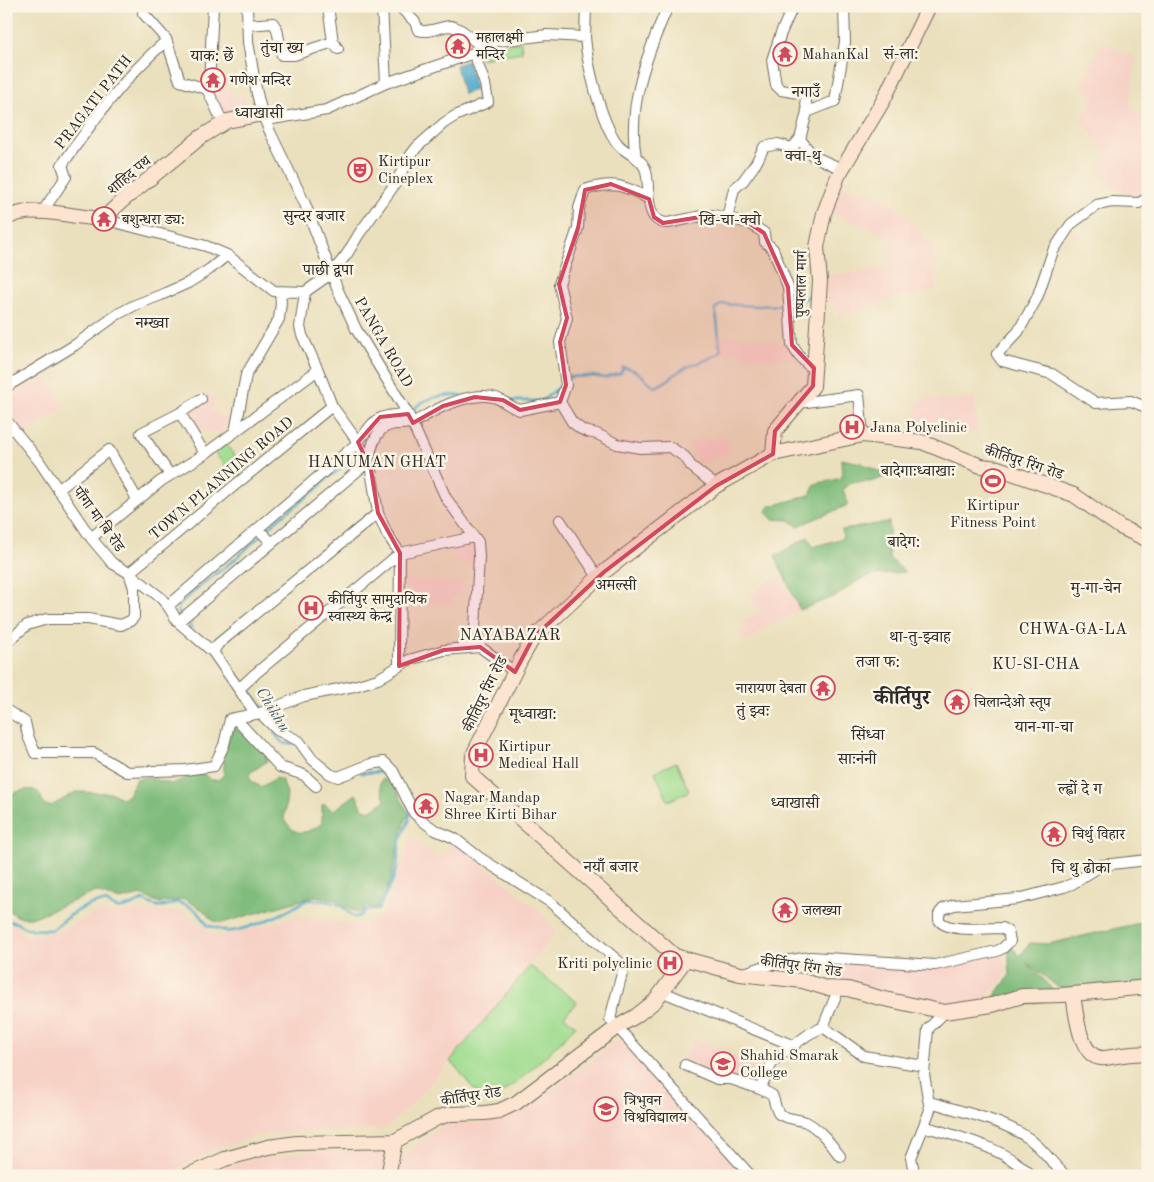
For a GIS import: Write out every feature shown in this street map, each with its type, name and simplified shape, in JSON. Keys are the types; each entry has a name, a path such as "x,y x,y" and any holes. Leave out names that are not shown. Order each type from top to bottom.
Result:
{"street":[{"path":"144,6 143,13 166,38 180,81 206,89 223,123"},
{"path":"206,89 208,86 213,6"},
{"name":"PANGA ROAD","path":"247,6 247,24 256,89 264,117 305,204 337,288 356,330 411,419 446,498 478,542 475,628 480,647"},
{"path":"247,24 273,23 277,29 282,55 294,55 335,46 328,6"},
{"path":"382,6 386,83"},
{"path":"6,218 22,212 43,211 79,218 103,220 180,238 227,255 274,291 305,292 332,273 347,254 359,234 384,202 417,147 449,120 488,102 477,49 465,33 450,26 433,30 418,30 415,22 399,6"},
{"path":"586,6 586,55 608,126 616,142 626,153 636,158 645,168 649,199 654,217 663,223 713,215 749,223 764,233 765,242 773,249 788,286 792,345 799,356 810,367 814,368"},
{"path":"636,158 633,139 636,95 668,6"},
{"path":"727,218 734,188 743,181 756,163 764,147 778,144 792,148 800,139 807,112 805,94 781,90 776,85 772,60 793,6"},
{"path":"807,112 835,101 844,42 844,6"},
{"name":"पुष्पलाल मार्ग","path":"773,454 776,431 812,386 820,281 817,247 824,213 838,176 883,101 929,6"},
{"path":"264,117 327,110 386,83 491,42 547,35 585,37"},
{"name":"PRAGATI PATH","path":"43,211 66,177 62,165 86,130 134,72 166,42"},
{"name":"शाहिद पथ","path":"103,220 122,202 202,137 223,123 264,117"},
{"path":"800,139 813,156 842,169"},
{"path":"560,402 566,385 560,342 567,318 559,284 578,228 579,208 585,190 611,184 636,191 649,199"},
{"path":"1148,198 1139,203 1112,202 1097,205 1070,224 1053,251 1036,298 1018,332 997,354 1002,360 1052,374 1096,403 1131,401 1148,408"},
{"path":"6,387 75,345 118,314 135,304 188,283 227,255"},
{"path":"236,432 246,375 280,319 280,292"},
{"path":"305,292 300,326 302,335 332,406 358,442 371,470 378,513 387,534 400,553 399,666"},
{"name":"TOWN PLANNING ROAD","path":"91,538 170,475 205,454 318,370"},
{"path":"799,403 859,395 863,435"},
{"path":"178,622 272,543 366,459 379,432 385,427 411,419 458,400 475,397 486,396 504,400 520,410 560,402"},
{"path":"170,475 141,433 201,399"},
{"path":"560,402 572,422 588,432 597,434 617,444 640,448 670,447 685,457 691,466 716,486"},
{"name":"TOWN PLANNING ROAD","path":"129,573 332,406"},
{"path":"180,412 205,454"},
{"path":"168,606 358,442 368,427 380,417 411,419"},
{"name":"पाँगा मा बि रोड","path":"6,420 39,461 91,538 112,563 129,573 160,597 178,622 213,652 258,713 277,730 299,741 312,759 330,774 338,777 370,764 384,762 393,771 414,813 424,822 435,830 454,838 480,858 550,902 624,966 610,1019 617,1027"},
{"name":"कीर्तिपुर रिंग रोड","path":"1148,540 1120,527 1074,495 998,468 981,466 922,442 863,435 773,454 716,486 598,577 534,638 473,756 472,776 675,956 740,974 803,981 826,988 848,989 945,1012 992,1005 1022,996 1073,994 1148,987"},
{"path":"58,490 109,450 138,499"},
{"path":"213,652 218,644 378,513"},
{"path":"560,520 598,577"},
{"path":"258,528 272,543"},
{"path":"239,689 400,553 474,537"},
{"path":"6,643 27,625 47,619 88,619 121,625 130,621 134,617 134,588 129,573"},
{"path":"6,710 25,722 35,753 94,754 127,772 185,770 214,766 224,745 230,719 258,713 304,696 378,679 409,660 444,650 480,647 515,672"},
{"path":"235,718 280,767 304,775 316,786"},
{"path":"740,974 778,962 811,957 936,964 997,951 1010,941 1008,932 1002,928 945,927 939,920 940,912 954,905 1018,898 1064,888 1102,865 1148,860"},
{"name":"कीर्तिपुर रोड","path":"186,1176 225,1159 268,1147 297,1143 395,1141 437,1118 450,1114 485,1114 508,1107 655,1001 686,959"},
{"path":"760,1089 772,1065 780,1055 823,1027 839,988"},
{"path":"663,992 792,1046"},
{"path":"1073,994 1080,1035 1084,1046 1092,1054 1102,1059 1125,1054 1148,1054"},
{"path":"915,1176 911,1158 930,1110 924,1074 928,1029 945,1012"},
{"path":"617,1027 750,1176"},
{"path":"823,1027 864,1056 924,1066"},
{"path":"685,1065 717,1079 731,1079 772,1095 781,1116 806,1122 829,1141 840,1156"},
{"path":"930,1102 1001,1124 1026,1136 1066,1176"},
{"path":"924,1126 995,1150 1023,1167 1032,1176"},
{"path":"388,1176 395,1141"},
{"path":"911,1158 922,1176"}],"highlighted area":[{"path":"611,184 649,199 654,217 663,223 713,215 749,223 764,233 788,287 792,345 814,368 813,386 775,431 773,454 716,486 604,572 533,638 515,672 480,647 444,650 399,666 400,553 378,513 371,470 358,442 380,417 408,414 413,423 443,406 475,397 503,400 520,410 560,402 566,385 560,342 567,318 559,284 578,228 585,190"}],"shaded area":[{"path":"1102,41 1136,58 1130,100 1131,107 1148,119 1148,187 1139,195 1127,193 1112,186 1097,169 1107,153 1080,121 1095,95 1079,88"},
{"path":"211,86 231,89 231,97 245,96 248,110 224,118"},
{"path":"839,186 886,199 917,226 932,246 935,259 935,291 900,296 839,318 835,302 826,301 826,276 887,268 892,237 831,213"},
{"path":"719,335 788,344 793,357 771,359 741,355 740,351 721,351"},
{"path":"46,376 66,407 20,436 6,419 6,391 28,379 33,385"},
{"path":"207,394 216,399 212,411 227,418 227,423 224,423 223,426 228,430 222,435 212,431 194,433 184,412"},
{"path":"928,396 946,401 974,397 977,431 925,436 918,439 916,404"},
{"path":"722,434 731,452 698,465 690,444"},
{"path":"460,543 476,544 475,564 452,563 452,549 459,549"},
{"path":"777,576 800,610 745,641 739,632 746,629 742,622 761,612 749,596"},
{"path":"406,579 462,582 463,595 451,596 452,604 402,605"},
{"path":"411,837 439,858 453,839 541,913 556,932 470,1038 413,1103 385,1129 285,1132 257,1136 212,1150 164,1176 6,1176 6,925 13,921 24,936 59,931 98,912 183,911 216,937 298,917 364,925 384,913"},
{"path":"1002,950 1007,971 974,1012 835,985 836,964 915,965"},
{"name":"त्रिभुवन विश्वविद्यालय","path":"623,1037 747,1176 207,1176 225,1167 261,1157 318,1151 366,1150 384,1156 387,1160 386,1167 397,1168 407,1154 442,1127 458,1123 480,1123 518,1114"},
{"name":"Shahid Smarak College","path":"694,1038 763,1068 755,1084 713,1073 683,1061"}],"green space":[{"path":"521,42 522,52 481,59 479,49"},
{"path":"226,445 246,469 235,477 215,454"},
{"path":"841,459 861,463 888,476 870,482 853,482 843,489 848,505 798,526 789,520 772,519 766,512 768,507 810,495 815,484 842,478"},
{"path":"889,522 889,558 905,572 873,575 857,581 838,595 800,610 775,556 808,537 813,547 843,538 842,530"},
{"path":"234,727 251,740 267,758 267,761 250,773 249,776 252,782 261,787 276,778 282,780 287,794 284,819 296,831 308,831 322,823 322,805 325,804 333,811 356,794 363,809 370,811 385,801 380,784 383,779 392,783 409,813 401,832 390,883 376,908 366,907 359,913 346,908 336,899 315,896 222,923 212,920 203,910 185,899 160,903 141,895 120,900 96,892 34,917 19,917 6,909 6,796 23,790 32,790 39,793 44,805 51,806 76,792 113,793 122,799 128,795 136,779 148,777 171,784 196,774 203,774 211,780 218,780 224,775 224,750"},
{"path":"676,762 689,791 668,801 655,772"},
{"path":"1148,921 1148,991 1059,988 1026,962 1056,993 1056,999 985,1010 1010,975 1008,943 1020,956 1030,943 1048,944"},
{"path":"530,966 577,1002 564,1016 576,1026 517,1082 492,1098 484,1098 450,1061"}],"water":[{"path":"468,61 475,90 463,94 456,65"}],"waterway":[{"path":"792,304 811,296"},
{"path":"568,377 592,376 604,378 621,373 623,367 638,373 655,387 664,383 681,370 708,359 721,351 715,309 722,304 786,305"},
{"name":"Chikhu","path":"510,401 542,401 562,385"},
{"name":"Chikhu","path":"410,414 424,401 449,395 461,396"},
{"name":"Chikhu","path":"364,449 368,438 378,426"},
{"name":"Chikhu","path":"265,531 316,490 329,477 356,459 361,453"},
{"name":"Chikhu","path":"181,615 177,611 180,605 261,535"},
{"name":"Chikhu","path":"184,619 192,628"},
{"name":"Chikhu","path":"217,650 243,683"},
{"name":"Chikhu","path":"247,687 263,708"},
{"name":"Chikhu","path":"274,733 283,743 296,743"},
{"name":"Chikhu","path":"361,773 378,772 392,777"},
{"name":"Chikhu","path":"6,922 15,922 29,929 52,930 69,916 89,905 105,902 115,907 123,908 143,900 159,906 166,906 176,902 187,905 202,916 208,926 226,931 259,923 308,900 336,903 351,915 357,917 365,910 378,910 397,867 400,840 409,821 410,812"}],"place":[{"name":"महालक्ष्मी मन्दिर","path":"458,46"},
{"name":"MahanKal","path":"785,54"},
{"name":"गणेश मन्दिर","path":"213,80"},
{"name":"Kirtipur Cineplex","path":"360,170"},
{"name":"बशुन्धरा ड्य:","path":"104,219"},
{"name":"Jana Polyclinic","path":"852,427"},
{"name":"Kirtipur Fitness Point","path":"993,481"},
{"name":"कीर्तिपुर सामुदायिक स्वास्थ्य केन्द्र","path":"311,608"},
{"name":"नारायण देबता","path":"823,688"},
{"name":"चिलान्देओ स्तूप","path":"957,702"},
{"name":"Kirtipur Medical Hall","path":"481,755"},
{"name":"Nagar Mandap Shree Kirti Bihar","path":"426,806"},
{"name":"चिर्थु विहार","path":"1054,834"},
{"name":"जलख्या","path":"785,910"},
{"name":"Kriti polyclinic","path":"670,963"},
{"name":"Shahid Smarak College","path":"723,1064"},
{"name":"त्रिभुवन विश्वविद्यालय","path":"606,1109"}],"district":[{"name":"तुंचा ख्य","path":"282,47"},
{"name":"सं-ला:","path":"901,53"},
{"name":"याक: छें","path":"212,55"},
{"name":"नगाउँ","path":"806,91"},
{"name":"ध्वाखासी","path":"259,112"},
{"name":"क्वा-थु","path":"803,155"},
{"name":"सुन्दर बजार","path":"314,215"},
{"name":"खि-चा-क्वो","path":"730,219"},
{"name":"पाछी द्वपा","path":"328,269"},
{"name":"नम्ख्वा","path":"152,322"},
{"name":"HANUMAN GHAT","path":"377,461"},
{"name":"बादेगाःध्वाखाः","path":"918,470"},
{"name":"बादेग:","path":"904,541"},
{"name":"अमल्सी","path":"616,584"},
{"name":"मु-गा-चेन","path":"1096,587"},
{"name":"CHWA-GA-LA","path":"1073,628"},
{"name":"NAYABAZAR","path":"510,634"},
{"name":"था-तु-झ्वाह","path":"920,636"},
{"name":"तजा फ:","path":"878,661"},
{"name":"KU-SI-CHA","path":"1036,663"},
{"name":"कीर्तिपुर","path":"902,697"},
{"name":"तुं झ्वः","path":"753,710"},
{"name":"मूध्वाखा:","path":"533,713"},
{"name":"यान-गा-चा","path":"1044,726"},
{"name":"सिंध्वा","path":"868,734"},
{"name":"साःनंनी","path":"857,758"},
{"name":"ल्ह्वों दे ग","path":"1080,788"},
{"name":"ध्वाखासी","path":"795,802"},
{"name":"नयाँ बजार","path":"611,866"},
{"name":"चि थु ढोका","path":"1081,867"}]}
